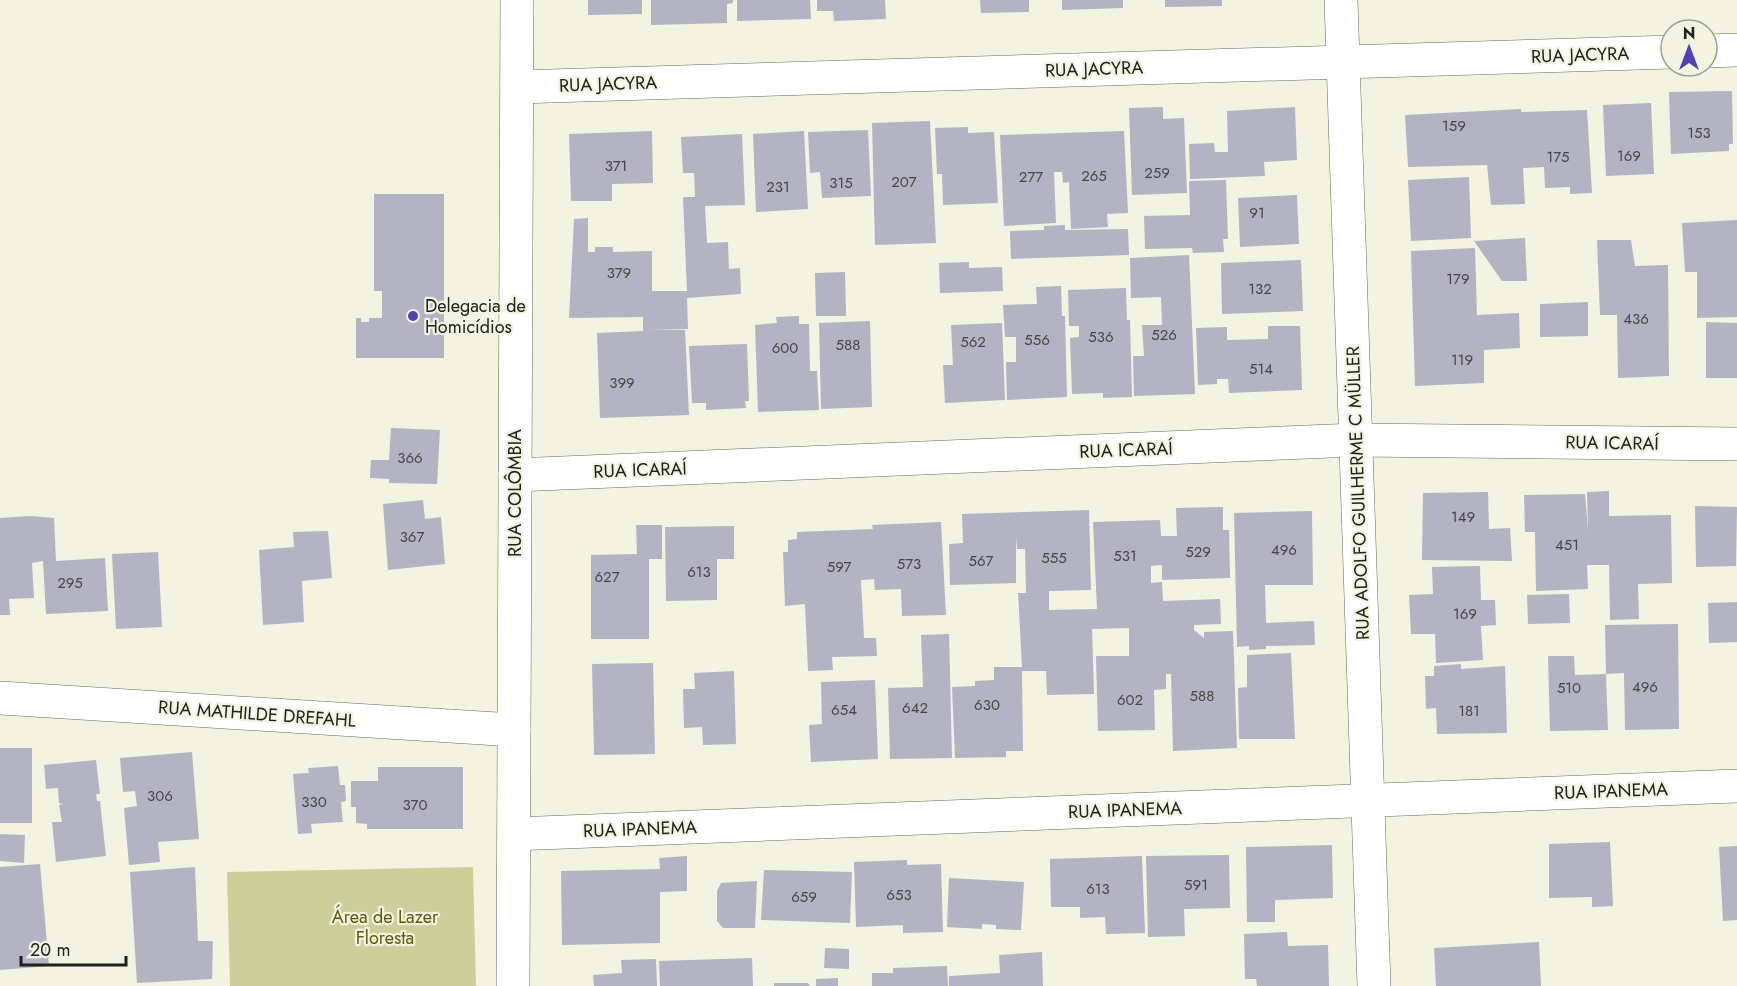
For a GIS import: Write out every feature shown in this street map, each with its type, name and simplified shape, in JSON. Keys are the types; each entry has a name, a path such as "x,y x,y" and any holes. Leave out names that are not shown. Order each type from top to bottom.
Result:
{"street":[{"name":"RUA COLÔMBIA","path":"513,986 517,0"},
{"name":"RUA ADOLFO GUILHERME C MÜLLER","path":"1341,0 1374,986"},
{"path":"1719,51 1737,50"},
{"name":"RUA JACYRA","path":"517,87 1659,52"},
{"name":"RUA ICARAÍ","path":"515,475 1356,440 1737,444"},
{"name":"RUA MATHILDE DREFAHL","path":"0,698 514,730"},
{"name":"RUA IPANEMA","path":"513,834 1737,786"}],"green space":[{"name":"Área de Lazer Floresta","path":"473,867 476,986 230,986 227,872"}],"building":[{"path":"588,0 642,0 642,14 588,15"},
{"path":"651,0 733,0 733,3 727,4 727,23 651,25"},
{"path":"737,0 810,0 811,19 737,21"},
{"path":"817,0 885,0 886,19 834,21 833,11 817,11"},
{"path":"980,0 1029,0 1029,12 981,13"},
{"path":"1062,0 1123,0 1123,8 1062,10"},
{"path":"1165,0 1222,0 1222,6 1165,7"},
{"path":"1732,91 1733,144 1729,144 1729,151 1671,154 1669,92"},
{"path":"1651,103 1654,174 1606,176 1603,105"},
{"path":"1163,107 1163,119 1184,118 1187,193 1132,195 1129,108"},
{"path":"1295,107 1297,160 1264,162 1265,176 1190,179 1189,144 1214,143 1215,152 1228,152 1227,111"},
{"path":"1521,109 1521,112 1587,110 1592,193 1570,194 1570,187 1545,188 1544,167 1523,168 1525,204 1491,205 1487,165 1408,167 1405,115"},
{"path":"930,121 936,243 875,245 872,123"},
{"path":"968,127 968,133 994,132 998,203 943,205 942,174 937,174 935,128"},
{"path":"868,130 871,196 822,198 820,172 810,173 808,132"},
{"path":"652,131 653,183 612,184 612,201 571,201 569,134"},
{"path":"804,131 808,209 756,212 753,134"},
{"path":"1124,131 1128,213 1107,214 1108,227 1071,229 1069,182 1063,183 1062,172 1054,172 1056,223 1004,226 1000,135"},
{"path":"742,134 745,205 705,206 707,243 728,242 729,269 740,268 741,294 687,298 688,329 648,330 685,330 689,415 600,418 597,333 643,331 643,317 569,318 574,219 588,218 588,252 595,252 595,247 613,247 613,252 652,251 652,291 687,291 683,197 695,197 694,173 683,173 681,137"},
{"path":"1469,177 1471,238 1411,241 1408,180"},
{"path":"1226,180 1228,239 1223,239 1224,252 1193,253 1192,248 1145,249 1144,216 1190,215 1189,181"},
{"path":"374,194 444,194 444,358 356,358 356,318 361,318 361,322 369,322 369,318 382,318 382,291 374,291"},
{"path":"1297,195 1299,244 1240,247 1238,198"},
{"path":"1737,220 1737,317 1697,318 1697,272 1685,272 1682,223"},
{"path":"1065,225 1065,230 1128,229 1129,255 1011,259 1010,231 1044,230 1044,226"},
{"path":"1525,238 1527,281 1502,281 1474,241"},
{"path":"1597,240 1631,240 1635,266 1668,265 1669,376 1618,378 1617,315 1600,315"},
{"path":"1475,248 1477,315 1519,313 1520,348 1484,350 1484,383 1415,386 1411,251"},
{"path":"1189,255 1195,394 1134,396 1133,356 1144,356 1142,325 1162,325 1161,297 1131,298 1130,258"},
{"path":"1301,260 1303,311 1222,314 1221,263"},
{"path":"969,262 969,268 1002,267 1003,291 940,293 939,263"},
{"path":"845,272 846,316 816,316 815,273"},
{"path":"1061,286 1062,316 1065,316 1067,397 1007,400 1006,362 1016,362 1016,337 1005,337 1003,305 1037,304 1036,287"},
{"path":"1126,288 1127,320 1130,320 1132,397 1103,398 1103,393 1072,394 1070,338 1079,337 1079,326 1069,326 1068,290"},
{"path":"1588,302 1588,336 1540,337 1540,304"},
{"path":"799,316 799,324 809,324 810,371 817,371 819,410 758,412 755,325 777,323 776,317"},
{"path":"870,321 872,407 821,409 819,323"},
{"path":"1706,322 1737,323 1737,378 1706,378"},
{"path":"1002,323 1005,400 945,403 943,365 953,365 951,325"},
{"path":"1268,326 1300,326 1302,390 1229,393 1228,379 1217,379 1217,384 1198,385 1196,328 1227,327 1227,340 1268,339"},
{"path":"747,344 749,401 745,401 746,408 706,410 706,403 692,403 689,346"},
{"path":"391,428 440,430 437,484 389,483 389,479 370,478 371,460 389,460"},
{"path":"1609,491 1609,516 1671,515 1672,583 1638,584 1639,619 1610,620 1609,565 1587,565 1588,589 1536,591 1535,532 1525,532 1524,495 1585,494 1588,532 1587,492"},
{"path":"1488,492 1489,529 1510,528 1512,561 1422,560 1423,493"},
{"path":"423,500 425,519 441,517 445,564 388,570 383,504"},
{"path":"1695,506 1737,507 1736,566 1696,567"},
{"path":"1223,507 1223,530 1229,530 1230,578 1162,580 1162,565 1151,566 1151,583 1162,582 1163,601 1220,599 1221,624 1194,625 1194,630 1204,638 1204,632 1233,631 1237,748 1173,751 1171,674 1166,674 1166,689 1154,690 1155,730 1098,731 1096,656 1129,656 1129,628 1092,629 1094,694 1047,695 1046,671 1022,671 1023,751 1006,751 1006,757 955,758 952,687 975,686 975,681 994,680 994,667 1022,667 1018,593 1026,593 1025,549 1017,549 1016,537 1016,583 950,585 949,544 963,543 962,514 1089,510 1091,590 1049,591 1049,610 1097,609 1093,522 1160,520 1161,536 1177,536 1176,508"},
{"path":"1312,511 1313,585 1265,585 1266,623 1314,621 1315,645 1266,646 1266,649 1249,650 1249,646 1237,647 1234,513"},
{"path":"29,516 54,518 56,561 105,558 108,611 46,614 43,561 32,563 34,598 9,599 10,615 0,615 0,518"},
{"path":"941,522 946,615 902,616 901,589 875,590 874,579 861,580 864,638 876,638 877,656 832,657 833,670 808,671 805,604 785,606 783,552 788,552 788,540 797,539 797,532 873,529 872,525"},
{"path":"636,525 662,525 662,559 649,559 649,639 591,639 591,555 637,554"},
{"path":"734,526 734,559 717,559 717,600 666,601 665,527"},
{"path":"328,531 332,578 302,581 304,622 263,625 259,550 294,547 293,532"},
{"path":"158,552 162,627 116,629 112,554"},
{"path":"1480,566 1481,600 1495,600 1496,625 1481,626 1483,660 1436,663 1435,634 1411,634 1409,595 1433,594 1432,567"},
{"path":"1569,594 1570,623 1528,624 1527,595"},
{"path":"1737,602 1737,642 1709,643 1708,603"},
{"path":"1678,624 1679,729 1625,730 1624,673 1606,674 1605,625"},
{"path":"949,634 952,758 890,759 888,688 923,687 921,635"},
{"path":"1291,653 1295,739 1239,739 1238,688 1247,687 1247,655"},
{"path":"1548,656 1574,656 1575,675 1606,674 1608,730 1550,731"},
{"path":"653,663 655,754 594,755 592,664"},
{"path":"1461,664 1461,669 1505,666 1507,733 1437,734 1436,708 1426,709 1425,676 1434,676 1434,666"},
{"path":"734,671 736,744 703,745 702,727 684,728 683,689 695,689 694,673"},
{"path":"875,680 878,759 811,762 809,725 822,724 821,682"},
{"path":"0,748 32,748 32,823 0,823"},
{"path":"192,752 199,839 158,842 160,862 129,865 124,808 137,806 135,791 123,792 120,758"},
{"path":"96,760 100,794 96,794 97,801 100,801 106,856 56,862 52,822 62,822 59,805 63,804 59,803 58,788 46,789 44,765"},
{"path":"338,766 340,785 345,785 346,801 341,802 343,822 311,824 312,833 298,834 293,774 309,773 308,768"},
{"path":"378,767 463,767 463,829 367,829 367,824 356,823 356,807 351,807 351,781 378,781"},
{"path":"0,834 25,835 24,863 0,861"},
{"path":"1610,842 1613,906 1592,907 1592,897 1549,898 1549,844"},
{"path":"1332,845 1333,898 1275,900 1275,922 1247,922 1246,847"},
{"path":"1737,846 1737,920 1723,921 1719,847"},
{"path":"1229,855 1230,908 1184,909 1185,936 1148,937 1146,856"},
{"path":"687,856 687,891 660,892 660,943 562,945 561,871 660,869 659,858"},
{"path":"1142,856 1145,933 1106,934 1105,917 1080,918 1080,907 1051,907 1050,859"},
{"path":"907,860 907,865 941,864 943,932 903,933 903,925 856,927 854,862"},
{"path":"40,864 49,966 0,970 0,867"},
{"path":"195,867 198,941 213,941 212,979 137,983 130,872"},
{"path":"764,870 852,872 850,923 761,920"},
{"path":"949,878 1024,882 1021,930 996,929 996,925 982,924 982,929 947,927"},
{"path":"757,881 755,928 723,928 717,921 717,891 721,883"},
{"path":"1287,932 1288,946 1328,945 1329,986 1257,986 1256,979 1245,979 1244,934"},
{"path":"1539,942 1541,986 1436,986 1434,948"},
{"path":"825,948 849,949 849,969 824,968"},
{"path":"1042,952 1043,986 949,986 949,976 1000,973 999,955"},
{"path":"752,958 753,986 660,986 659,961"},
{"path":"656,959 657,986 594,986 593,975 622,973 621,960"},
{"path":"947,966 948,986 872,986 872,973 893,973 893,968"},
{"path":"838,978 838,986 816,986 816,979"},
{"path":"774,983 808,983 810,986 774,986"}],"place":[{"name":"Delegacia de Homicídios","path":"413,316"}]}
